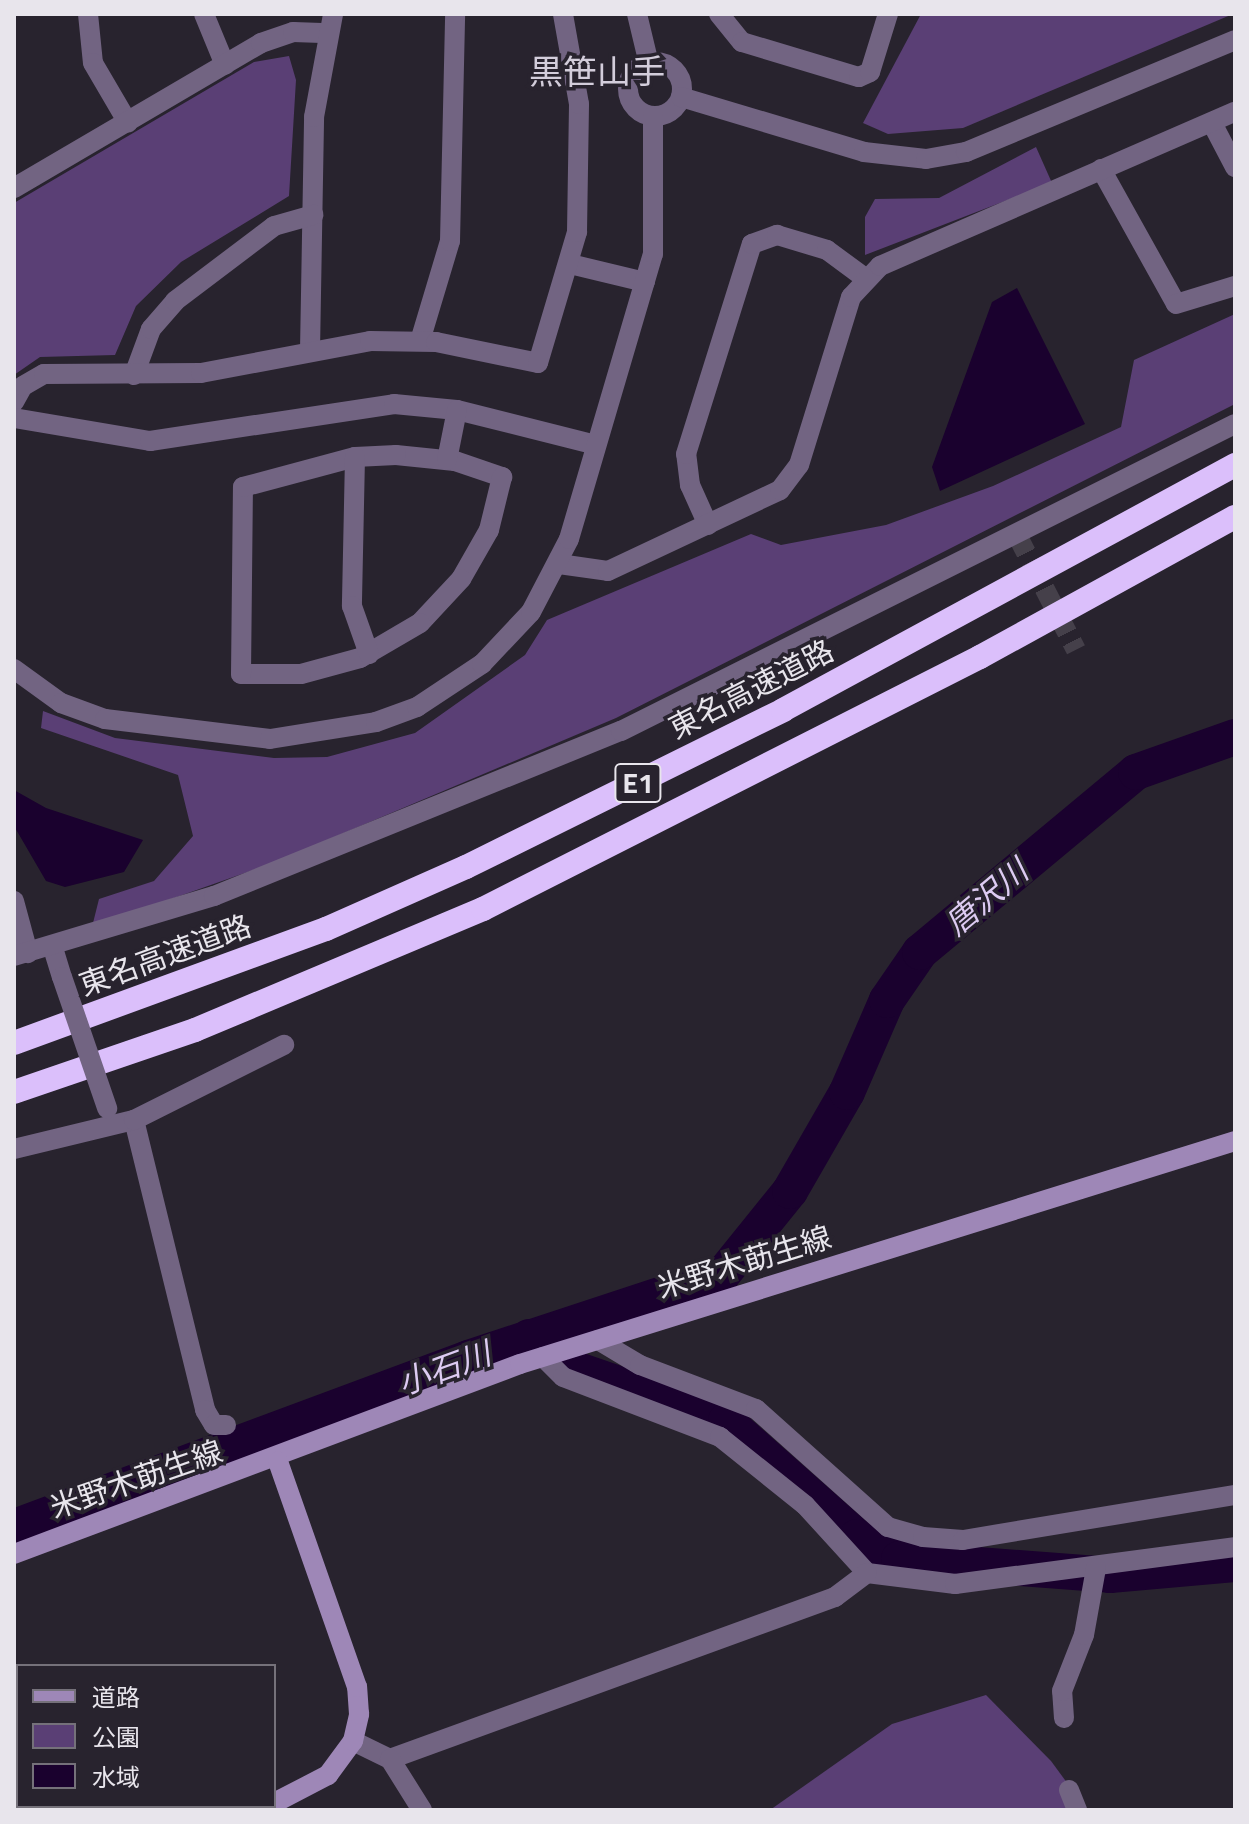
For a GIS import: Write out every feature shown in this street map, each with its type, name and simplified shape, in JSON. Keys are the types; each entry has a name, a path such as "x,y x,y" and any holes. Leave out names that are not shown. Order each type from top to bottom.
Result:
{"highway":[{"name":"東名高速道路","path":"14,1043 326,929 466,867 783,710 1235,465"},
{"name":"E1","path":"14,1092 195,1030 483,909 980,657 1235,517"}],"main road":[{"name":"米野木莇生線","path":"14,1554 278,1461 543,1357 1235,1141"},
{"path":"276,1802 328,1775 353,1741 357,1687 278,1461"}],"street":[{"path":"88,14 93,63 128,123"},
{"path":"204,14 225,65"},
{"path":"420,341 450,241 455,14"},
{"path":"14,402 44,374 201,373 310,351 420,341 538,363 570,264 579,116 563,14"},
{"path":"637,14 649,64"},
{"path":"719,14 742,42 859,77 870,72 888,14"},
{"path":"14,188 274,37 331,24 314,117 310,351"},
{"path":"681,97 864,152 926,159 966,152 1235,40"},
{"path":"649,64 676,72 681,97 669,112 653,116 638,110 629,93 635,71 649,64"},
{"path":"559,564 608,571 772,495 799,465 847,307 865,278 897,256 1235,112"},
{"path":"14,669 61,703 105,719 193,733 321,736 417,707 472,672 531,612 559,564 656,237 653,116"},
{"path":"1212,123 1235,167"},
{"path":"1101,169 1176,304 1235,286"},
{"path":"134,375 151,329 175,301 274,226 313,215"},
{"path":"708,525 690,485 686,454 752,244 777,235 827,250 865,278"},
{"path":"570,264 645,282"},
{"path":"14,418 150,441 372,404 457,410 596,445"},
{"path":"447,460 457,410"},
{"path":"14,901 21,955 53,948 214,896 621,731 1235,424"},
{"path":"355,457 352,612 369,654"},
{"path":"355,457 447,460 502,477 484,541 432,614 369,654 301,674 246,675 236,667 243,487 355,457"},
{"path":"53,948 109,1116"},
{"path":"14,1149 109,1116 134,1120 284,1045"},
{"path":"134,1120 205,1410 214,1425 226,1425"},
{"path":"598,1340 640,1365 756,1409 888,1527 923,1537 975,1538 1235,1495"},
{"path":"543,1357 563,1377 720,1437 805,1505 867,1573 955,1584 1096,1568 1235,1547"},
{"path":"1064,1718 1062,1691 1084,1635 1096,1568"},
{"path":"390,1759 835,1597 867,1573"},
{"path":"353,1741 390,1759 422,1810"},
{"path":"1069,1790 1077,1810"}],"green space":[{"path":"921,14 1233,14 963,128 888,134 863,123"},
{"path":"289,56 296,80 289,196 181,262 136,306 115,355 40,357 14,375 14,203 254,62"},
{"path":"1036,147 1052,183 865,255 865,217 875,199 939,198"},
{"path":"1235,314 1235,404 616,718 273,863 92,927 99,899 154,881 193,836 178,775 41,728 43,711 115,738 274,758 327,757 415,733 525,655 547,620 751,534 781,545 886,525 993,486 1121,427 1134,360"},
{"path":"986,1695 1051,1761 1087,1810 770,1810 892,1724"}],"water":[{"path":"1017,288 1085,424 940,491 932,467 992,302"},
{"path":"14,790 46,808 143,840 124,872 65,887 46,881 14,826"}],"waterway":[{"name":"小石川","path":"14,1527 468,1358 723,1274 790,1191 847,1092 887,1000 920,952 1136,772 1235,737"},
{"path":"529,1337 575,1369 726,1421 857,1537 899,1559 1110,1575 1235,1564"}],"tunnel":[{"path":"1017,535 1076,650"}],"district":[{"name":"黒笹山手","path":"597,72"}],"water label":[{"name":"唐沢川","path":"986,897"}]}
